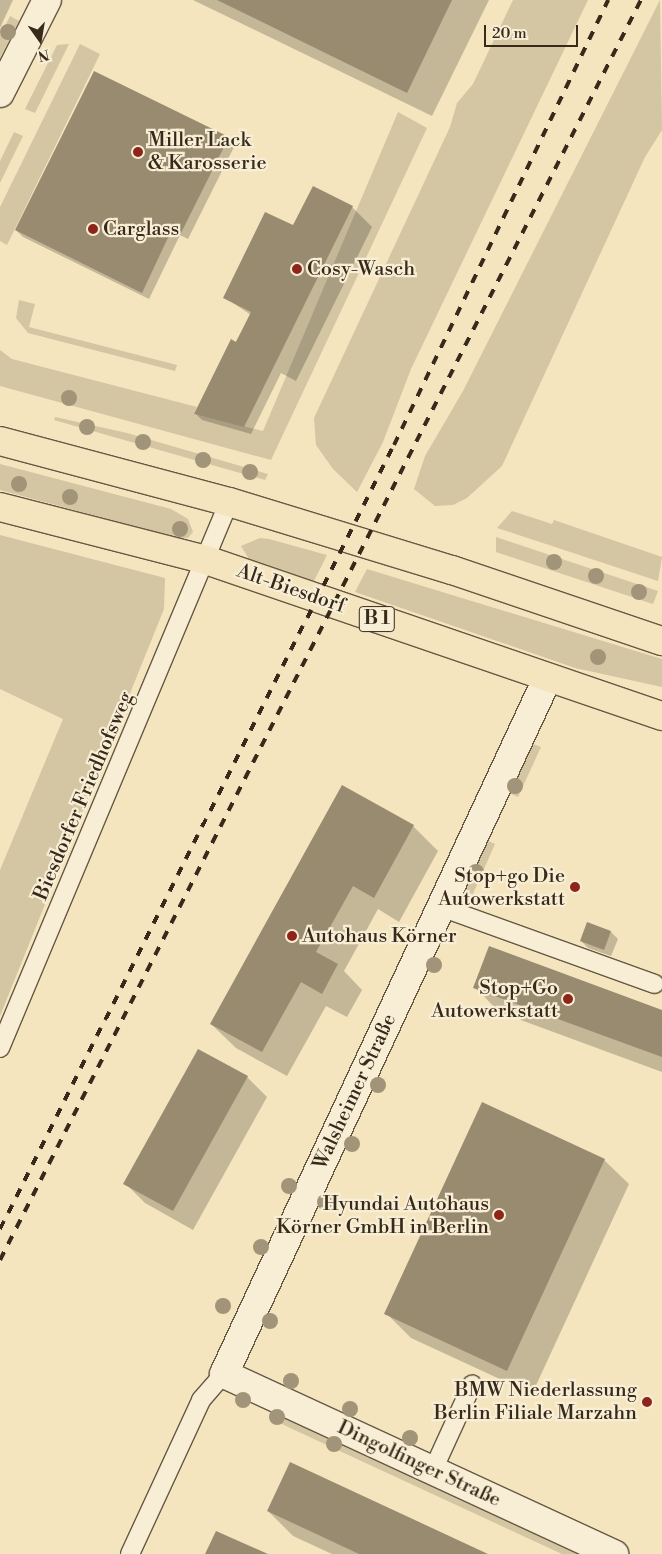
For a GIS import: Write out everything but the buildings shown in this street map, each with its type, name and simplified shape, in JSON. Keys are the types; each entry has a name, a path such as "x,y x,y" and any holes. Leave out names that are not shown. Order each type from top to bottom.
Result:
{"main road":[{"path":"0,441 229,502 452,570 662,641"},
{"name":"Alt-Biesdorf","path":"0,507 206,560 547,679 662,716"}],"street":[{"path":"0,94 47,0"},
{"name":"Walsheimer Straße","path":"224,1374 547,679"},
{"name":"Dingolfinger Straße","path":"224,1374 607,1552"}],"lane":[{"name":"Biesdorfer Friedhofsweg","path":"0,1048 229,502"},
{"path":"441,907 655,984"},
{"name":"Walsheimer Straße","path":"130,1554 201,1400 224,1374"},
{"path":"433,1470 472,1385"}],"shaded area":[{"path":"513,0 588,0 411,369 383,442 357,492 333,469 316,445 314,418 450,127 457,103 473,84"},
{"path":"660,0 662,130 645,157 502,466 467,498 453,505 435,506 414,489 425,456 463,391"},
{"path":"10,16 19,21 0,58 0,36"},
{"path":"69,44 35,113 25,109 57,45"},
{"path":"80,44 100,54 7,245 0,241 0,207"},
{"path":"398,112 427,128 271,460 0,386 0,350 12,359 197,407 194,414 263,431"},
{"path":"14,132 23,136 0,183 0,161"},
{"path":"19,300 35,304 29,327 177,365 175,371 28,333 16,318"},
{"path":"55,417 127,433 268,474 265,480 54,420"},
{"path":"0,464 171,509 188,519 193,532 188,538 178,538 0,490"},
{"path":"512,511 552,524 554,520 662,557 658,581 497,528"},
{"path":"0,535 165,578 164,609 0,1016 0,870 63,719 0,689"},
{"path":"496,537 658,591 653,604 496,552"},
{"path":"260,538 327,555 314,581 249,559 241,546"},
{"path":"367,569 662,659 662,687 575,668 355,592"},
{"path":"531,743 541,747 518,797 509,793"},
{"path":"486,840 495,844 472,896 465,889"},
{"path":"273,1411 577,1551 577,1554 562,1554 288,1427 270,1418"}],"railway":[{"path":"0,1229 394,445 608,0"},
{"path":"0,1260 641,0"}],"place":[{"name":"Miller Lack & Karosserie","path":"138,152"},
{"name":"Carglass","path":"93,229"},
{"name":"Cosy-Wasch","path":"297,269"},
{"name":"Stop+go Die Autowerkstatt","path":"575,887"},
{"name":"Autohaus Körner","path":"292,936"},
{"name":"Stop+Go Autowerkstatt","path":"568,999"},
{"name":"Hyundai Autohaus Körner GmbH in Berlin","path":"499,1215"},
{"name":"BMW Niederlassung Berlin Filiale Marzahn","path":"647,1402"}]}
